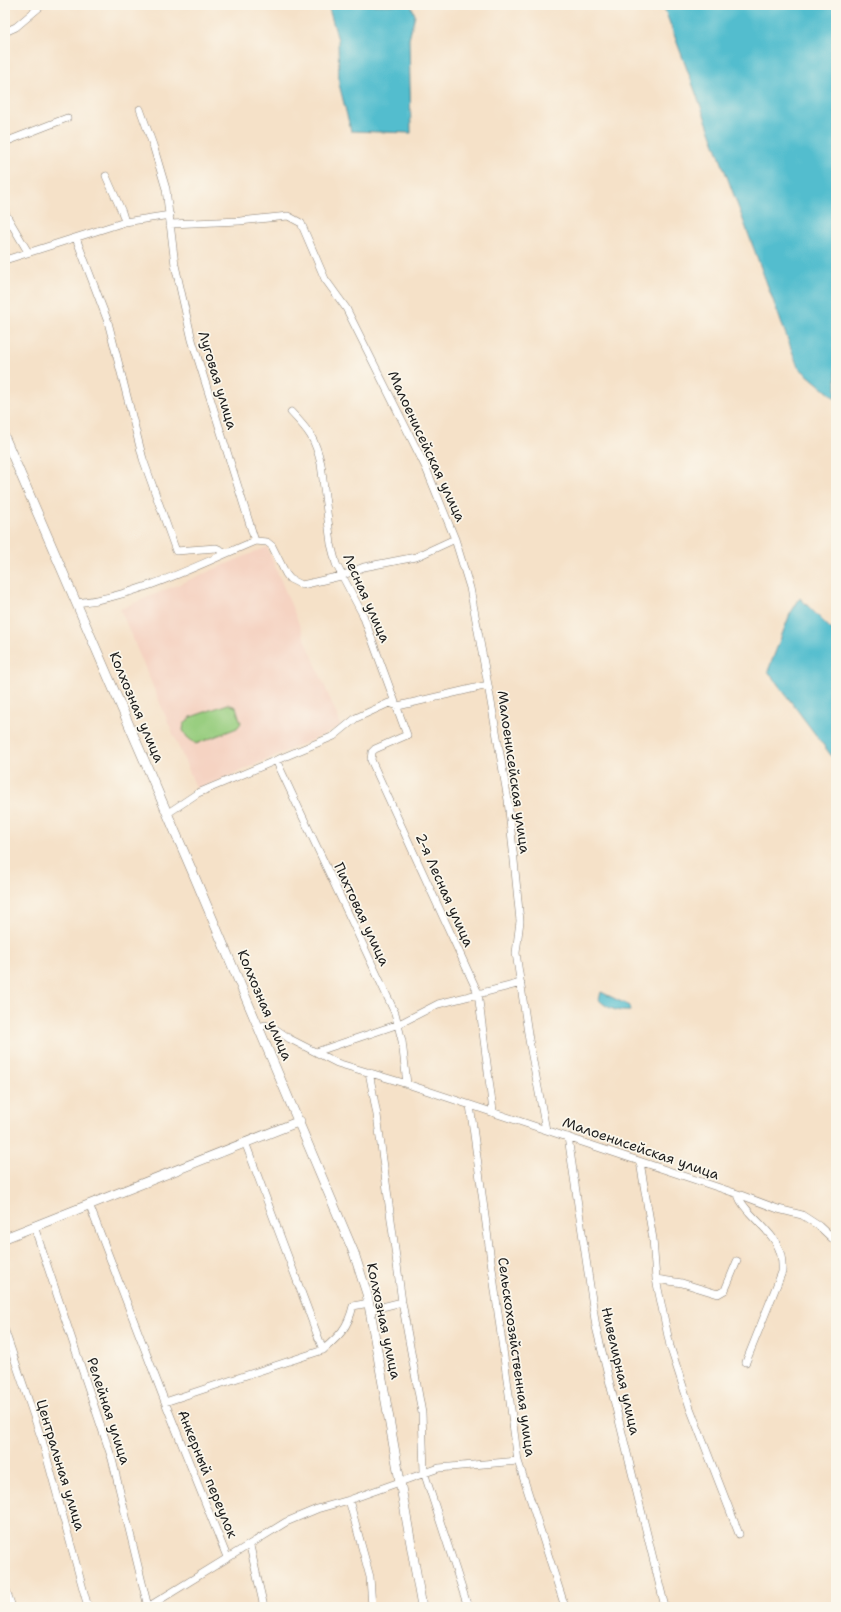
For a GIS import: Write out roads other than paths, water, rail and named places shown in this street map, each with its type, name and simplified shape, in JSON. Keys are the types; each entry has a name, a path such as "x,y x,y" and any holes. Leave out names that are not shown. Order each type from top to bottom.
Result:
{"main road":[{"name":"Колхозная улица","path":"5,438 300,1121 354,1253 369,1306 422,1607"},
{"path":"5,1238 300,1121"}],"street":[{"path":"5,32 16,27 42,5"},
{"name":"Луговая улица","path":"140,109 156,153 166,189 175,265 192,340 255,541"},
{"path":"5,142 67,118"},
{"path":"106,176 125,222"},
{"path":"5,214 28,252"},
{"path":"5,260 125,222 170,215"},
{"name":"Малоенисейская улица","path":"170,224 240,221 288,216 301,223 325,279 346,308 358,330 426,468 455,540 470,588 488,685 508,800 520,921 516,953 529,1040 546,1130 738,1194 778,1209 802,1215 819,1226 836,1242"},
{"path":"76,238 108,322 143,459 176,551 216,548 227,553"},
{"name":"Лесная улица","path":"291,412 309,430 318,451 331,544 336,564 363,615 398,706"},
{"path":"77,603 101,600 142,588 255,541 267,542 272,546 286,574 290,579 302,585 313,584 341,576 364,567 416,557 455,540"},
{"path":"168,813 198,793 334,736 356,718 372,709 389,703 398,706 488,685"},
{"name":"2-я Лесная улица","path":"398,706 407,735 375,749 372,752 371,760 478,993 493,1111"},
{"name":"Пихтовая улица","path":"276,760 399,1024 407,1084"},
{"path":"316,1052 399,1024 438,1004 521,983"},
{"path":"259,1027 265,1025 274,1028 338,1063 493,1111 546,1130"},
{"path":"369,1072 377,1115 402,1302 422,1413 424,1472 468,1607"},
{"name":"Сельскохозяйственная улица","path":"470,1104 518,1461 565,1607"},
{"name":"Нивелирная улица","path":"568,1137 596,1327 665,1607"},
{"path":"245,1142 322,1350"},
{"path":"640,1162 653,1239 656,1280 670,1346 690,1408 739,1534"},
{"path":"738,1194 739,1199 744,1206 777,1243 782,1251 783,1261 782,1272 746,1362"},
{"name":"Анкерный переулок","path":"89,1204 165,1402 227,1557"},
{"name":"Релейная улица","path":"34,1226 112,1459 148,1607"},
{"path":"656,1280 682,1283 718,1294 725,1290 737,1261"},
{"path":"165,1402 322,1350 338,1337 350,1321 353,1306 369,1306 402,1302"},
{"name":"Центральная улица","path":"5,1331 42,1440 88,1607"},
{"path":"148,1607 227,1557 250,1546 286,1522 317,1509 349,1500 401,1482 424,1472 439,1468 518,1461"},
{"path":"349,1500 370,1577 372,1607"},
{"name":"Анкерный переулок","path":"250,1546 264,1607"},
{"path":"5,1587 12,1607"}],"water":[{"path":"328,5 411,5 415,15 409,39 411,133 351,131 339,84 338,40"},
{"path":"663,5 836,5 836,399 798,367"},
{"path":"800,598 832,630 836,624 836,762 768,671 790,614"},
{"path":"601,992 630,1006 630,1011 621,1011 606,1006 599,1000"}]}
